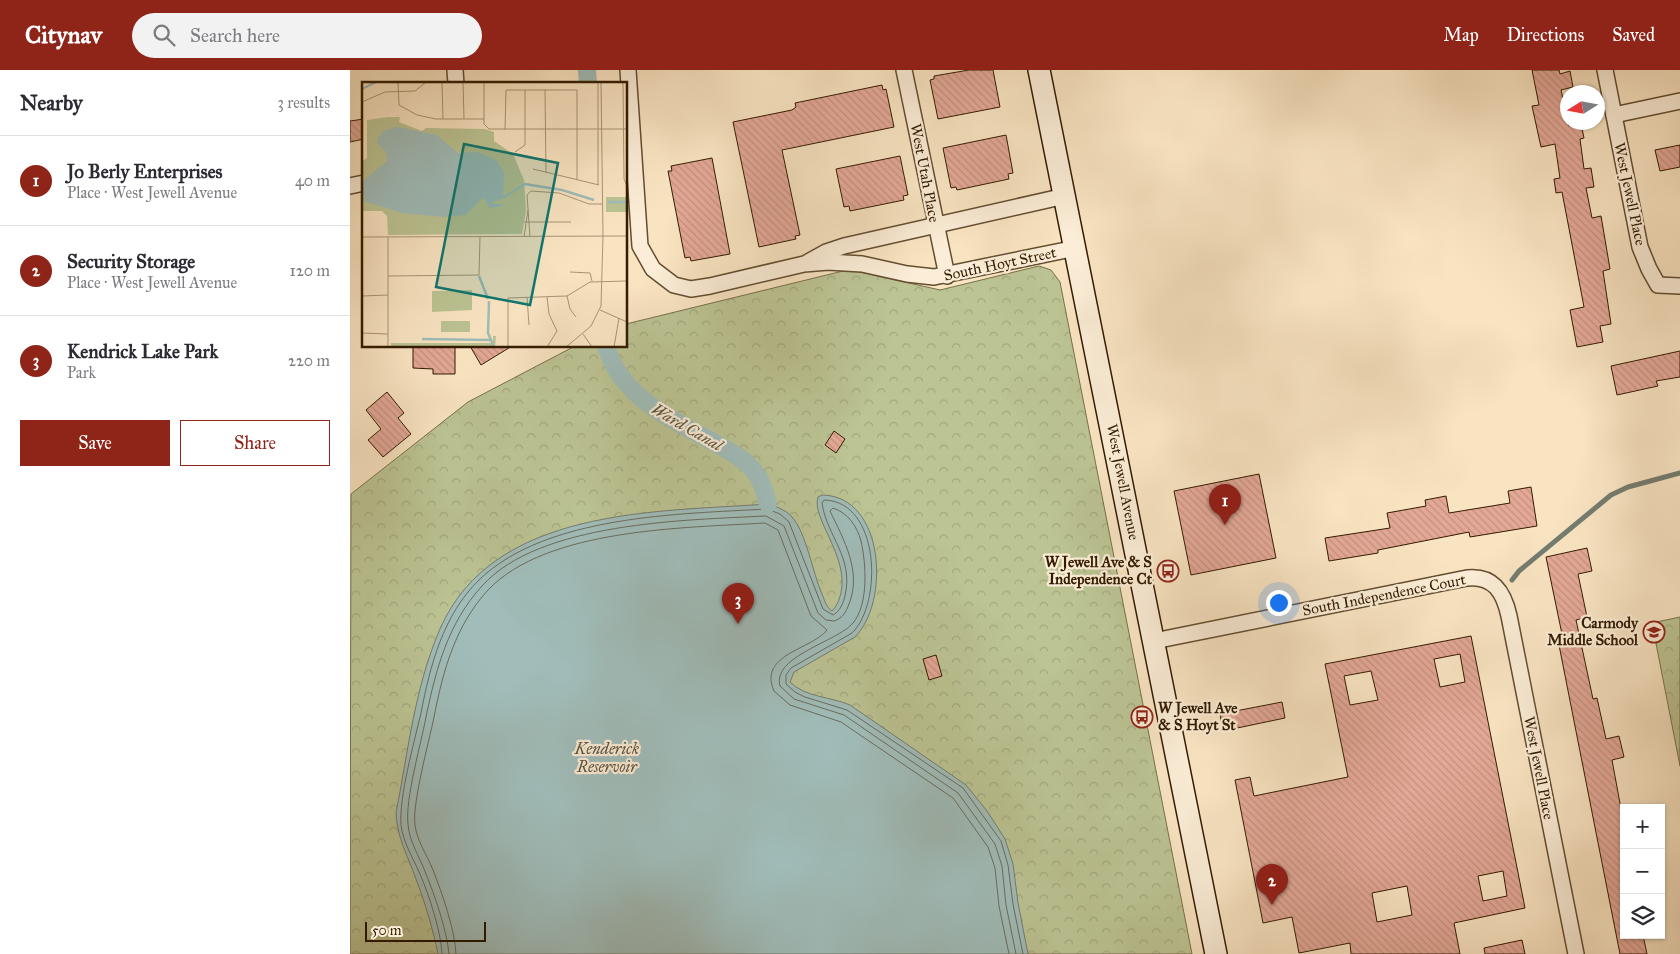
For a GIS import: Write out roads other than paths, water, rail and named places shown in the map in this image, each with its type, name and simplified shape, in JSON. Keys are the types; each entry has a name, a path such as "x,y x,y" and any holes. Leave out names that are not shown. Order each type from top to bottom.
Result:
{"main road":[{"name":"West Jewell Avenue","path":"1040,70 1216,954"}],"street":[{"name":"South Hoyt Street","path":"628,70 639,238 643,255 653,269 674,284 699,288 804,264 845,262 924,277 947,276 1076,248"},
{"name":"West Utah Place","path":"904,70 934,224 947,276"},
{"name":"West Jewell Place","path":"1605,70 1640,247 1648,269 1658,284 1680,286"},
{"path":"1614,115 1680,101"},
{"name":"South Hoyt Street","path":"804,264 832,249 934,224 1065,196"},
{"name":"South Independence Court","path":"1154,641 1467,578 1482,578 1495,584"},
{"name":"West Jewell Place","path":"1495,584 1504,596 1509,616 1576,954"}],"water":[{"name":"Kenderick Reservoir","path":"822,495 843,500 859,513 869,531 875,553 877,577 873,600 866,621 855,637 794,672 790,682 810,694 850,705 966,785 987,811 1005,839 1013,864 1028,954 438,954 426,907 401,839 396,813 413,720 424,673 440,629 465,589 498,559 538,538 582,524 629,515 768,504 787,512 797,524 825,601 828,608 832,611 837,605 841,593 842,579 840,565 817,506 818,497"}],"waterway":[{"name":"Ward Canal","path":"587,70 588,82"},
{"name":"Ward Canal","path":"607,348 613,364 623,380 650,405 744,461 761,482 768,504"},
{"path":"1512,580 1519,571 1611,495 1628,487 1680,473"}],"place":[{"name":"Jo Berly Enterprises","path":"1225,525"},
{"name":"W Jewell Ave & S Independence Ct","path":"1168,571"},
{"name":"Kendrick Lake Park","path":"738,624"},
{"name":"Carmody Middle School","path":"1654,632"},
{"name":"W Jewell Ave & S Hoyt St","path":"1142,717"},
{"name":"Security Storage","path":"1272,905"}]}
